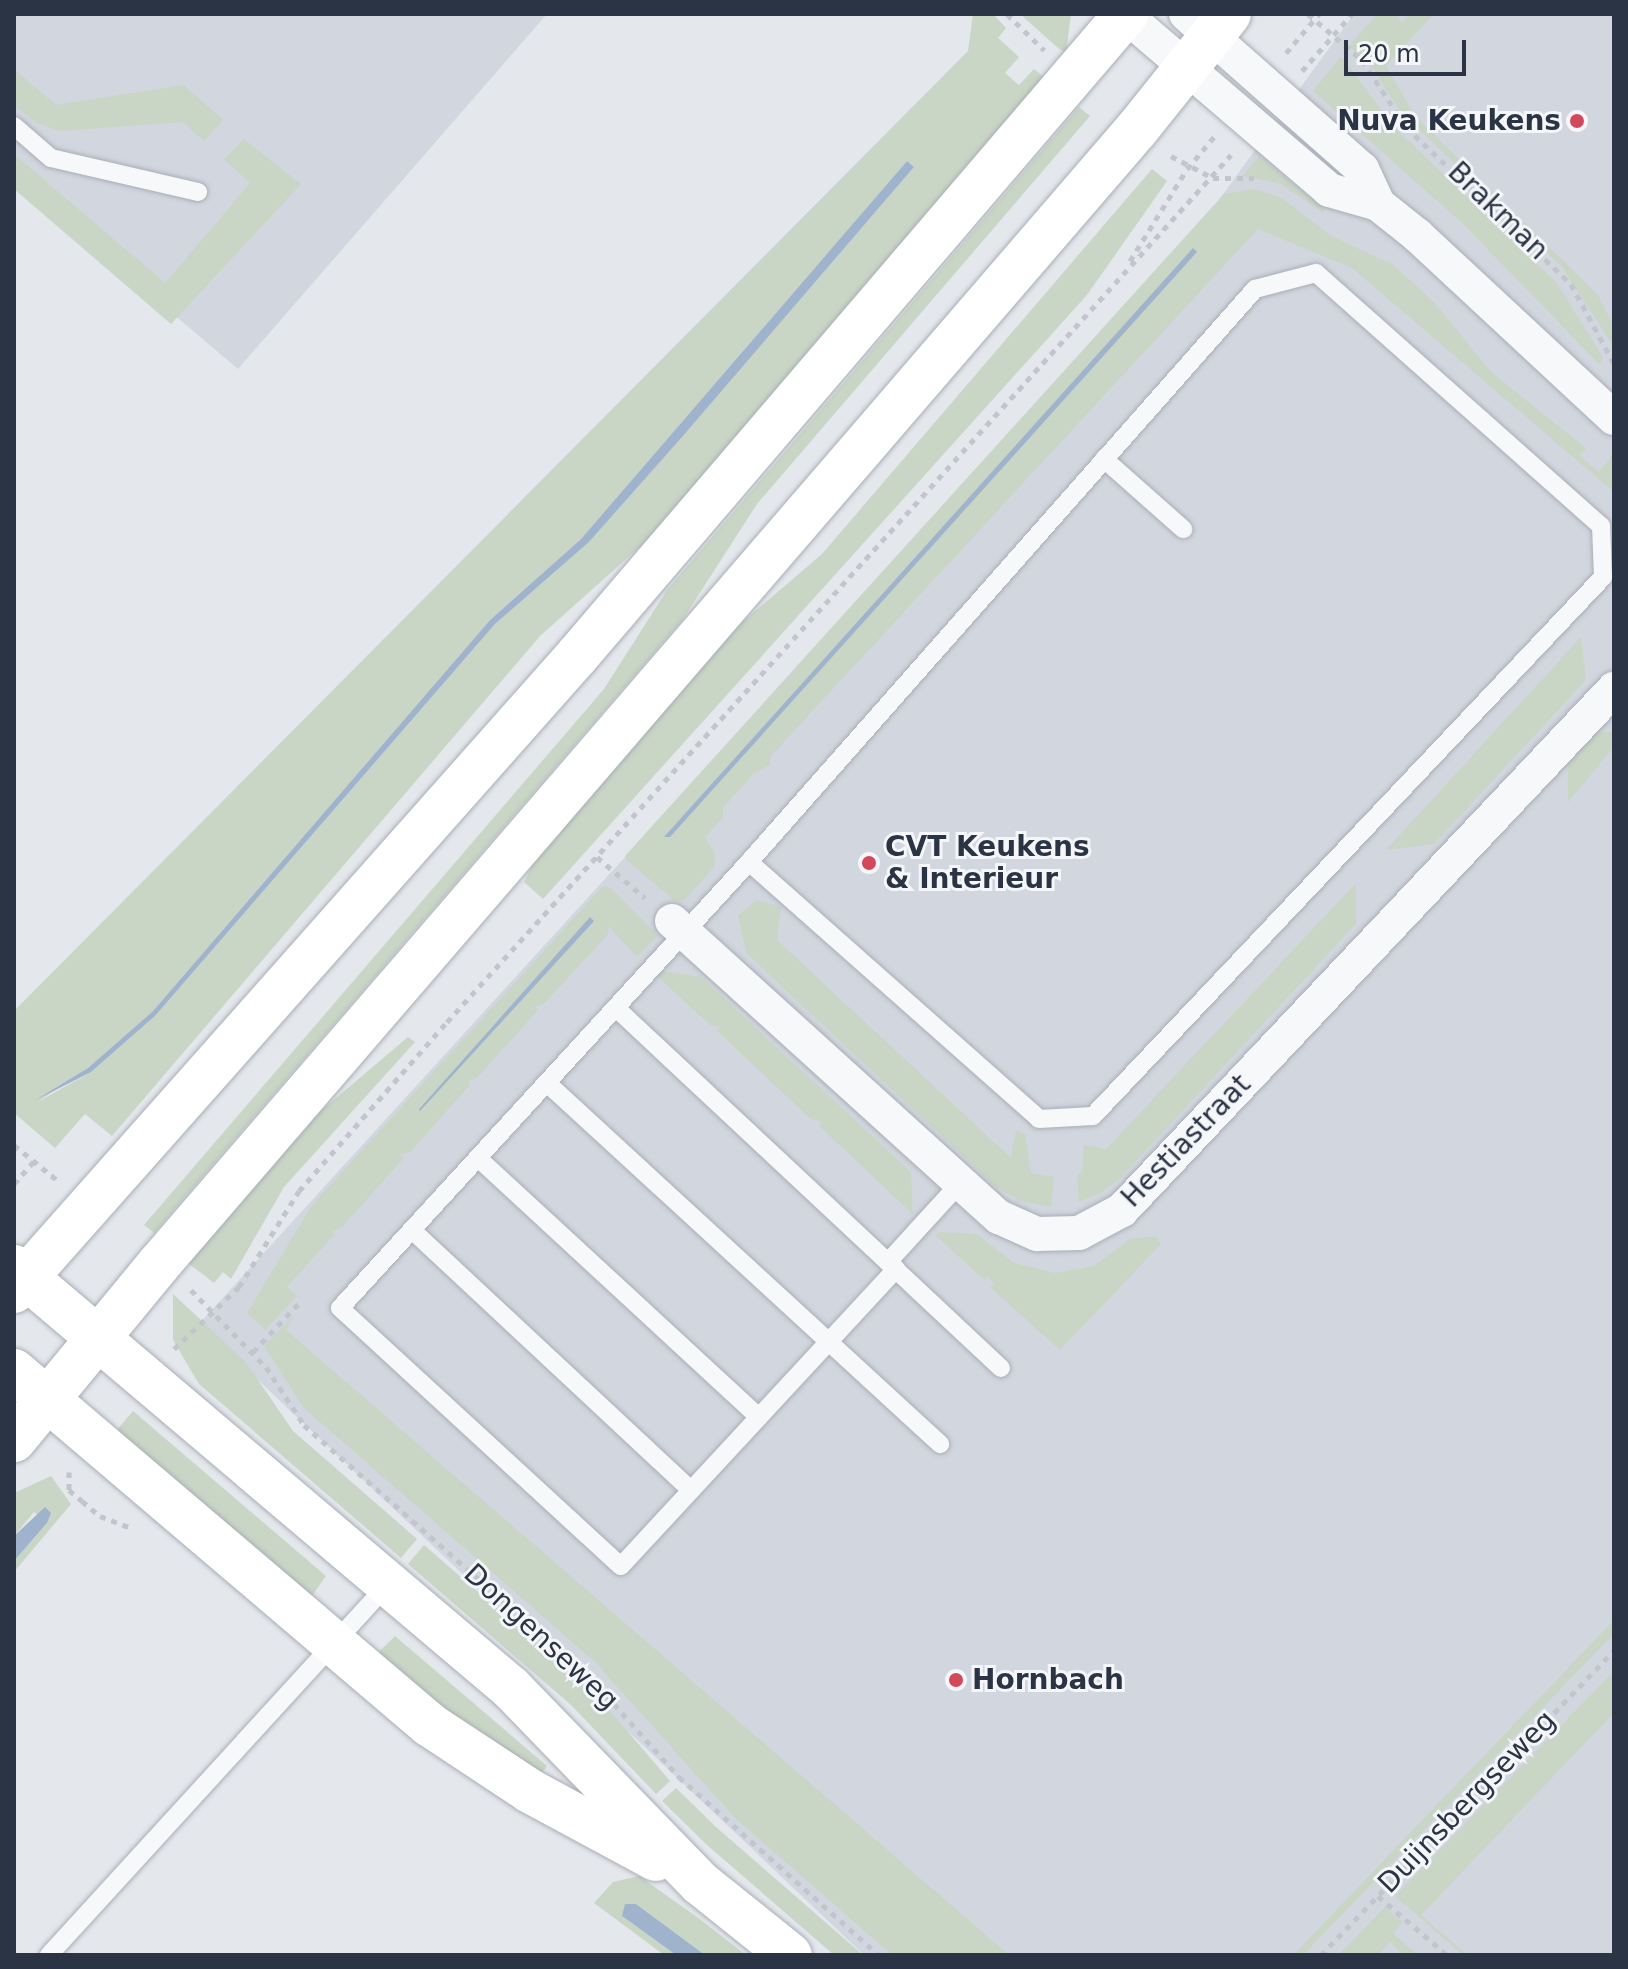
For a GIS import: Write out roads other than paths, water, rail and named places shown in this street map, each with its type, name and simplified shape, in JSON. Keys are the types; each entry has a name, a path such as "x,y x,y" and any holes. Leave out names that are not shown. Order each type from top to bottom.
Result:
{"main road":[{"path":"18,1278 577,656 1125,14"},
{"path":"14,1440 1203,33"},
{"name":"Dongenseweg","path":"18,1278 101,1336 389,1583 574,1747 617,1799 700,1883 790,1955"},
{"name":"Dongenseweg","path":"14,1371 332,1645 430,1725 530,1791 700,1883"}],"street":[{"path":"1125,14 1203,33 1362,169 1378,204 1614,418"},
{"name":"Hestiastraat","path":"679,927 999,1217 1037,1234 1079,1233 1122,1210 1614,690"}],"lane":[{"path":"14,126 51,158 198,192"},
{"path":"749,862 1039,1119 1093,1116 1603,577 1601,526 1316,273 1255,289 749,862 679,927 616,1008 340,1308 621,1566 828,1342 961,1182"},
{"path":"1104,459 1183,529"},
{"path":"616,1008 1001,1368"},
{"path":"547,1083 940,1444"},
{"path":"478,1158 759,1417"},
{"path":"412,1230 691,1490"},
{"path":"49,1955 389,1583"}],"water":[{"path":"907,161 914,167 683,436 589,542 495,624 155,1016 91,1072 34,1101 88,1068 153,1011 490,620 581,539"},
{"path":"1193,248 1197,252 670,837 664,837"},
{"path":"590,917 594,921 420,1111 419,1109"},
{"path":"45,1507 51,1513 47,1523 14,1561 14,1536"},
{"path":"625,1904 636,1904 705,1955 676,1955 622,1916"}],"place":[{"name":"Nuva Keukens","path":"1577,121"},
{"name":"CVT Keukens & Interieur","path":"869,863"},
{"name":"Hornbach","path":"956,1680"}]}
